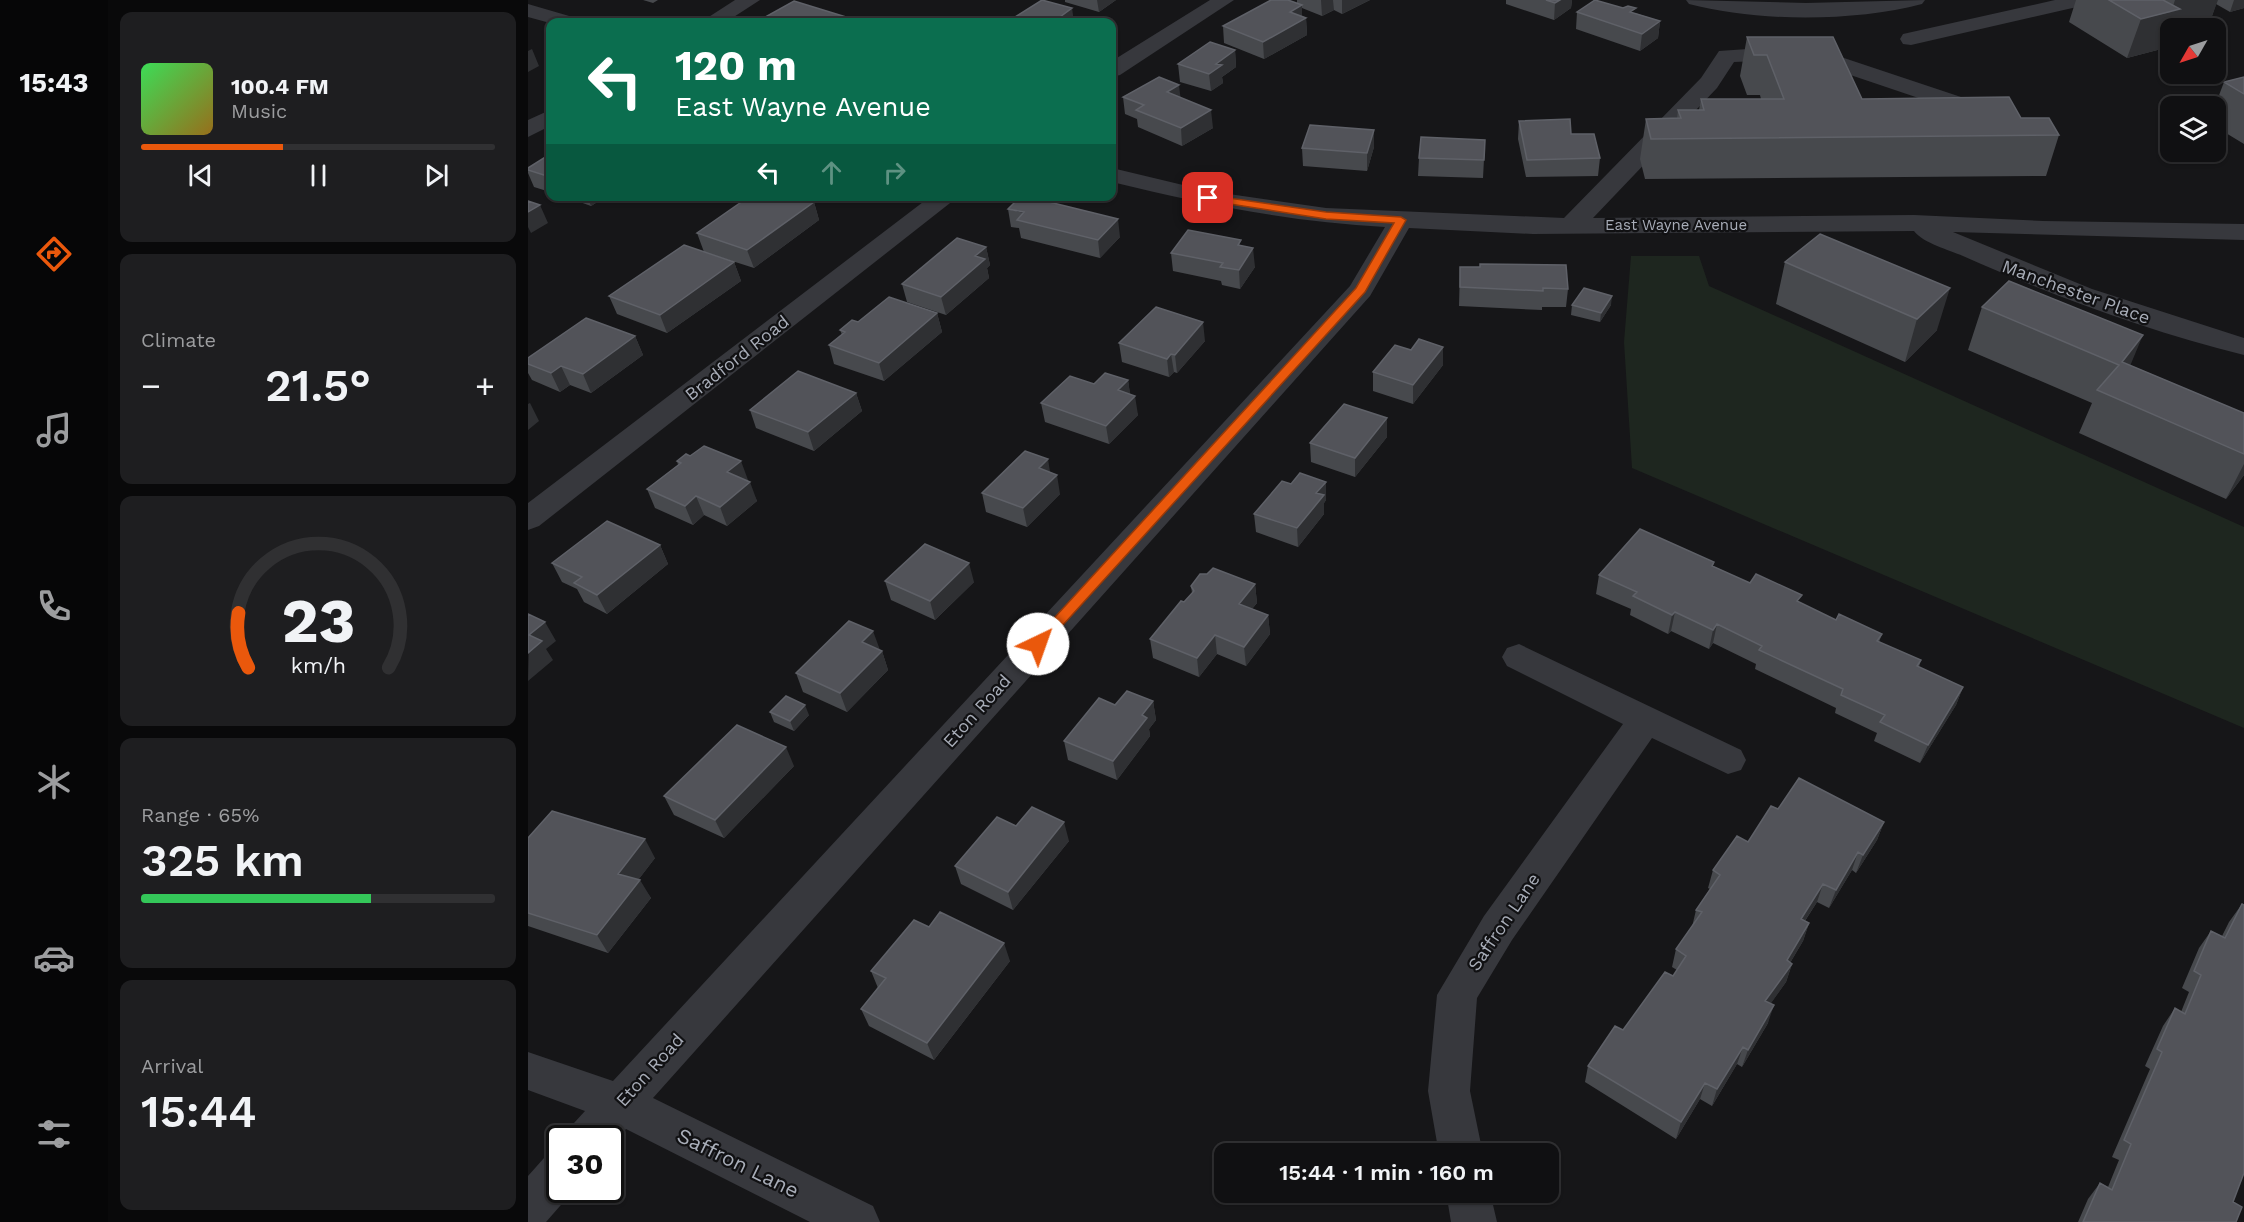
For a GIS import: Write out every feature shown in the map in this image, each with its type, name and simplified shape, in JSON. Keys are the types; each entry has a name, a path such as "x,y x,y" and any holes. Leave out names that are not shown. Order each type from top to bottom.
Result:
{"street":[{"path":"719,18 750,0"},
{"path":"1116,68 1224,0"},
{"path":"1696,0 1723,4 1833,10 1915,0"},
{"path":"1911,39 2083,0"},
{"path":"528,10 555,18"},
{"path":"1571,226 1709,83 1727,56 1805,52 1974,109"},
{"path":"528,130 546,119"},
{"name":"East Wayne Avenue","path":"1116,176 1208,198 1326,216 1401,220 1571,226 1914,223 2043,229 2244,232"},
{"name":"Bradford Road","path":"528,519 940,201"},
{"name":"Eton Road","path":"601,1125 1361,290 1401,220"},
{"name":"Manchester Place","path":"1914,223 1984,258 2122,311 2244,347"},
{"path":"1519,657 1728,760"},
{"name":"Saffron Lane","path":"1459,1143 1449,1091 1457,995 1498,928 1645,720"},
{"name":"Saffron Lane","path":"528,1071 620,1104 856,1222"},
{"path":"528,1209 546,1189"},
{"path":"1470,1203 1474,1222"}],"shaded area":[{"path":"1631,256 1699,256 1709,286 2244,527 2244,728 1632,468 1624,342"}],"building":[{"path":"1042,0 1072,8 1061,18 1013,18"},
{"path":"1271,0 1288,0 1302,5 1290,12 1306,18 1263,42 1223,26"},
{"path":"1595,0 1623,8 1628,6 1636,8 1630,12 1660,21 1642,34 1577,12"},
{"path":"2109,0 2163,0 2180,9 2141,19"},
{"path":"794,1 846,17 774,18 767,16"},
{"path":"1747,37 1833,37 1862,99 2009,97 2021,118 2049,118 2059,135 1651,139 1646,119 1681,118 1678,110 1704,110 1701,99 1784,99 1767,55 1754,55"},
{"path":"1210,42 1235,50 1216,64 1222,65 1209,74 1178,64"},
{"path":"1159,77 1179,85 1167,92 1211,110 1181,128 1136,110 1144,105 1123,97"},
{"path":"2244,77 2244,94 2226,83"},
{"path":"1570,119 1571,134 1594,134 1600,158 1527,160 1519,121"},
{"path":"1310,125 1374,130 1367,153 1302,148"},
{"path":"1421,137 1485,140 1484,160 1419,158"},
{"path":"546,157 546,176 528,170"},
{"path":"528,201 540,205 528,212"},
{"path":"743,201 814,202 747,250 697,233"},
{"path":"1016,201 1045,201 1118,219 1098,240 1017,220 1024,212 1008,209"},
{"path":"1188,230 1241,240 1238,245 1253,248 1239,270 1220,267 1223,263 1171,253"},
{"path":"1820,234 1950,288 1917,319 1785,262"},
{"path":"957,238 986,247 975,256 985,259 941,297 902,284"},
{"path":"684,245 734,262 660,315 609,296"},
{"path":"1480,264 1566,265 1568,289 1543,288 1543,291 1460,287 1460,267 1480,267"},
{"path":"2009,281 2143,335 2122,362 2244,413 2244,454 2097,390 2119,365 1982,307"},
{"path":"1584,288 1612,296 1601,313 1572,305"},
{"path":"889,297 937,313 879,363 829,345 845,332 840,330 852,320 858,322"},
{"path":"1156,307 1203,322 1175,355 1171,354 1167,359 1119,343"},
{"path":"586,318 635,336 583,374 561,366 551,373 528,364 528,358"},
{"path":"1419,339 1443,347 1413,385 1373,372 1395,345 1411,350"},
{"path":"798,371 856,393 808,432 750,410"},
{"path":"1105,373 1128,380 1118,390 1135,396 1106,426 1041,403 1070,376 1094,384"},
{"path":"1344,404 1387,418 1355,458 1310,443"},
{"path":"704,446 741,461 727,472 750,482 720,507 696,496 685,506 647,489 681,463 677,461 686,454 690,456"},
{"path":"1025,451 1048,459 1039,468 1057,475 1023,508 982,493"},
{"path":"1300,473 1326,482 1316,493 1324,495 1297,528 1254,514 1282,481 1291,484"},
{"path":"607,521 660,545 597,595 574,583 582,577 552,563"},
{"path":"1640,529 1714,562 1712,566 1750,583 1756,574 1802,595 1797,601 1836,620 1839,614 1882,634 1877,641 1921,660 1917,666 1963,687 1928,745 1880,722 1885,715 1841,695 1843,689 1759,650 1762,646 1717,624 1713,630 1675,612 1672,615 1633,596 1637,592 1599,575"},
{"path":"925,544 969,563 930,601 885,581"},
{"path":"1213,568 1255,584 1239,604 1268,615 1244,647 1215,635 1197,658 1150,639 1181,601 1184,602 1194,591 1191,586 1200,574 1207,574"},
{"path":"528,614 545,622 529,635 542,641 528,653"},
{"path":"849,621 873,631 862,642 882,651 840,693 796,673"},
{"path":"1127,691 1153,701 1142,715 1147,718 1113,761 1064,741 1099,698 1115,705"},
{"path":"786,696 805,705 790,721 770,712"},
{"path":"737,725 786,747 715,820 664,796"},
{"path":"1799,778 1884,822 1863,855 1858,852 1836,890 1823,884 1801,919 1809,923 1787,960 1792,964 1765,1001 1774,1005 1748,1050 1743,1047 1717,1089 1705,1083 1681,1122 1588,1066 1615,1026 1623,1030 1665,972 1673,976 1686,956 1676,949 1702,912 1696,910 1720,875 1713,870 1737,836 1748,842 1771,806 1778,809"},
{"path":"1032,807 1064,822 1008,892 955,866 997,817 1016,826"},
{"path":"552,811 645,839 618,874 640,880 597,935 528,913 528,838"},
{"path":"2242,904 2244,905 2244,1173 2233,1202 2242,1207 2236,1222 2083,1222 2100,1183 2112,1190 2131,1144 2124,1140 2162,1052 2157,1049 2175,1008 2185,1014 2201,975 2194,971 2211,931 2225,938"},
{"path":"940,912 1004,943 927,1043 861,1009 886,978 871,971 914,920 929,927"}],"route":[{"path":"1038,644 1361,290 1401,220 1326,216 1208,198"}]}
